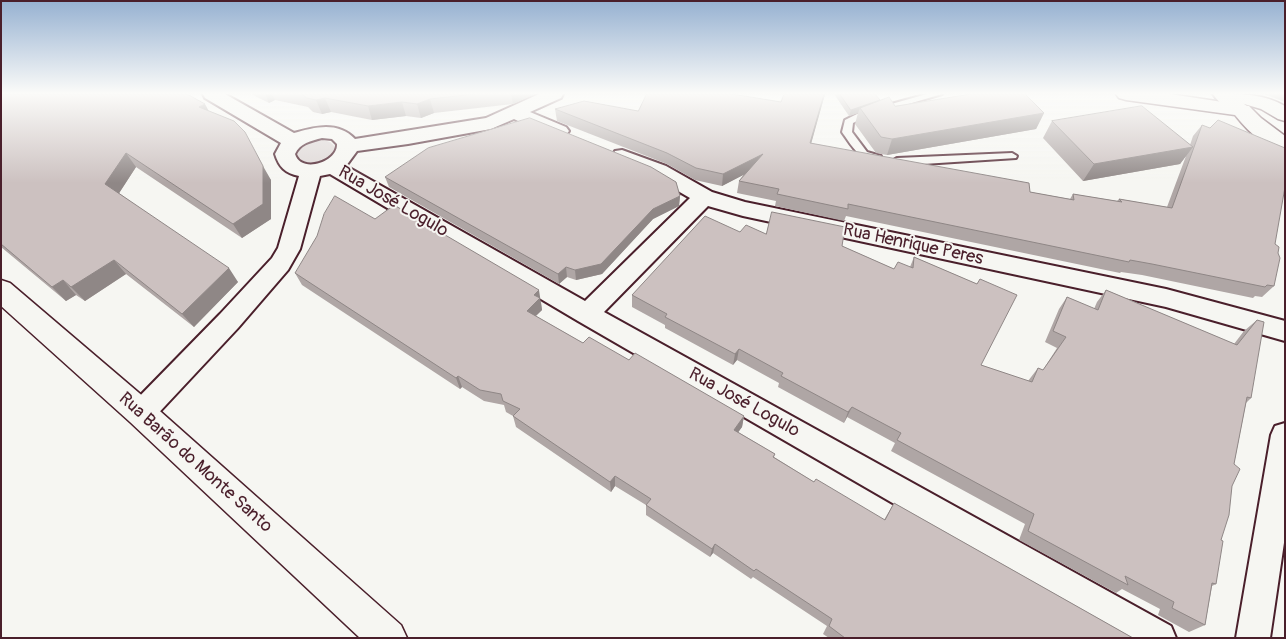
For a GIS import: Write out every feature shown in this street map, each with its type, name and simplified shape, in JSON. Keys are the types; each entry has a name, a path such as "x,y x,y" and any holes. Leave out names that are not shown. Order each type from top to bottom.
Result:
{"street":[{"path":"263,124 294,142"},
{"path":"141,413 229,321 280,264 289,249 330,161 344,137 330,132 314,134 294,142 284,154 285,161 296,170 330,161 408,138 486,124"},
{"path":"542,124 578,138"},
{"path":"1217,124 1285,148"},
{"path":"1254,124 1285,148"},
{"name":"Rua Henrique Peres","path":"605,149 659,171 704,197 770,216 1166,298 1285,330"},
{"name":"Rua José Logulo","path":"330,161 587,314 1159,638"},
{"path":"587,314 704,197"},
{"name":"Rua Barão do Monte Santo","path":"1,290 141,413 388,638"},
{"path":"1252,638 1285,435"}],"lane":[{"path":"848,124 847,132 863,154 880,159 908,162 1012,156"}],"shaded area":[{"path":"323,140 331,143 334,147 329,157 314,163 298,159 297,152 302,146"}],"building":[{"path":"1,124 237,124 245,132 263,166 263,204 233,224 126,153 105,184 229,268 182,314 114,260 71,287 63,280 52,287 1,244"},
{"path":"510,124 544,124 651,167 676,182 680,196 653,209 601,264 575,270 566,267 558,274 385,177 428,148"},
{"path":"593,124 815,124 810,143 1029,183 1030,192 1074,200 1073,194 1172,208 1202,125 1210,128 1214,124 1227,124 1285,148 1285,187 1275,244 1279,247 1278,253 1280,258 1274,286 1267,285 1265,287 1152,264 1130,260 1129,262 848,204 848,209 777,194 779,189 739,181 763,154 723,174 696,168 667,153"},
{"path":"871,124 981,124 892,139 881,137"},
{"path":"1055,124 1164,124 1193,147 1094,164"},
{"path":"335,196 375,219 394,205 539,290 534,295 540,298 527,311 583,343 589,337 629,360 635,353 744,416 734,430 775,454 773,457 814,482 816,479 885,520 894,503 1133,638 845,638 829,626 832,619 756,569 754,571 715,544 712,549 646,505 651,499 615,476 610,482 513,416 520,409 503,401 501,394 480,390 458,376 456,378 295,273 317,236 324,214"},
{"path":"772,212 845,227 842,246 894,269 898,262 913,268 914,257 977,284 980,279 1017,295 981,365 1032,382 1038,368 1043,370 1066,337 1053,331 1067,297 1098,310 1106,290 1237,345 1257,320 1264,322 1251,398 1247,397 1234,464 1240,469 1232,486 1229,515 1221,540 1223,541 1216,584 1212,583 1205,625 1172,608 1174,602 1125,576 1128,585 1028,531 1034,514 897,440 901,433 852,407 848,412 781,376 783,373 739,349 735,354 665,317 667,314 632,295 705,216 740,232 746,225 766,234"}]}
